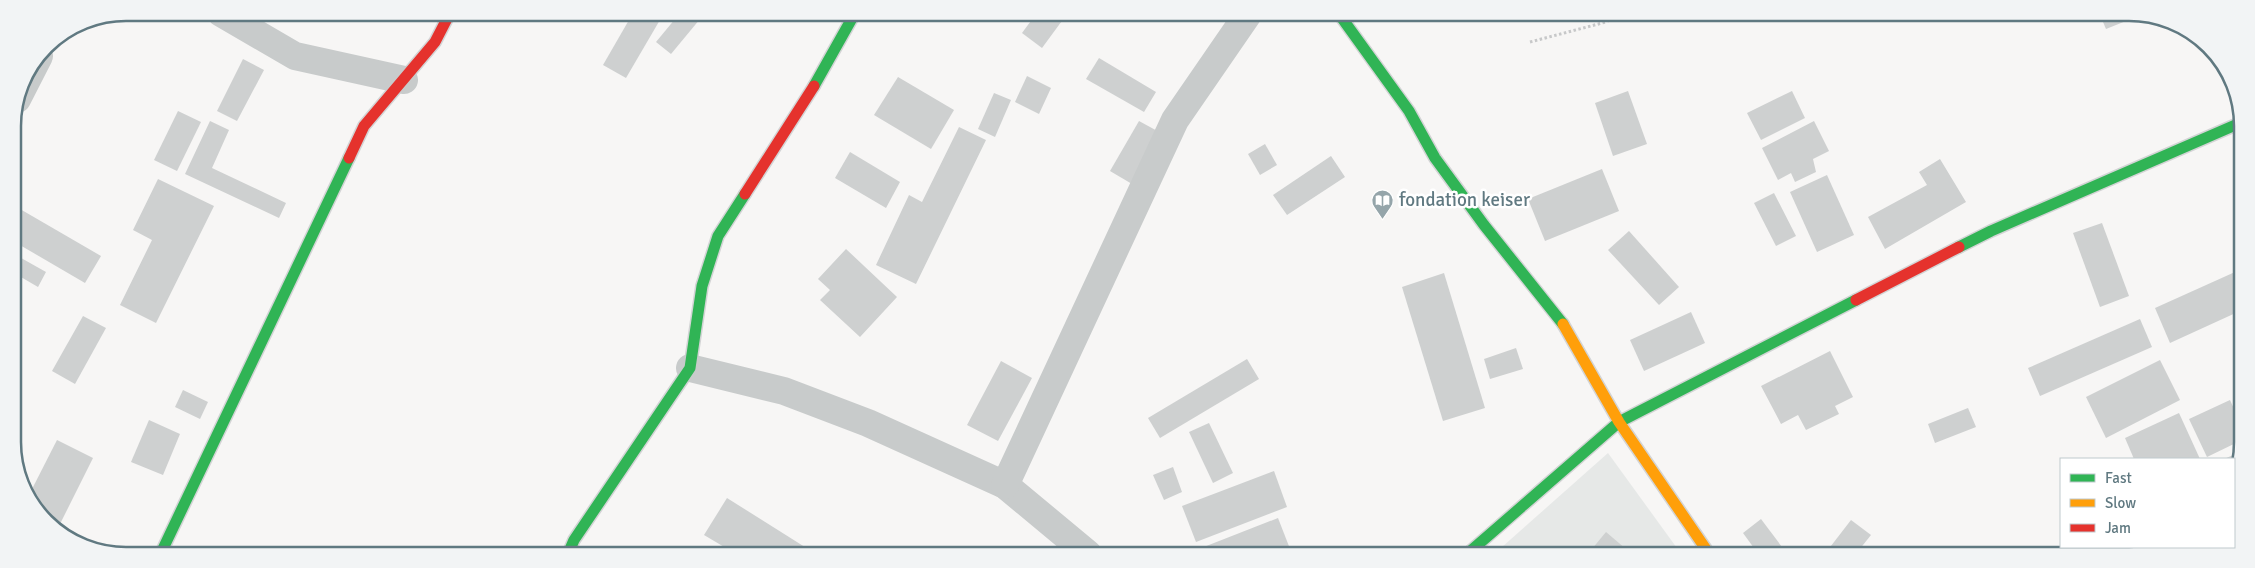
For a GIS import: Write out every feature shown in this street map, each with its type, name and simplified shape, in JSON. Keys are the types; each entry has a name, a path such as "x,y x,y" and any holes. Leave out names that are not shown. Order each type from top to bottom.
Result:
{"street":[{"path":"235,21 295,56 404,80"},
{"path":"164,547 364,126 435,42 446,21"},
{"path":"571,547 690,368 702,286 718,236 829,62 851,21"},
{"path":"1005,485 1175,120 1243,21"},
{"path":"1344,21 1409,111 1435,158 1484,225 1561,321 1619,422 1705,547"},
{"path":"1475,547 1619,422 1991,231 2234,126"},
{"path":"690,368 784,391 868,423 1005,485 1080,547"}],"path":[{"path":"1530,42 1607,21"}],"shaded area":[{"path":"1608,453 1676,547 1502,547"}],"building":[{"path":"628,21 659,21 626,78 603,65"},
{"path":"673,21 698,21 671,54 656,42"},
{"path":"1031,21 1062,21 1042,48 1022,33"},
{"path":"2103,21 2126,21 2106,29"},
{"path":"1099,58 1156,92 1144,112 1086,79"},
{"path":"243,59 264,70 237,121 217,111"},
{"path":"1027,76 1051,88 1039,114 1015,102"},
{"path":"898,77 954,110 931,149 874,115"},
{"path":"1628,91 1647,144 1613,156 1595,103"},
{"path":"1792,91 1805,118 1761,140 1747,113"},
{"path":"994,93 1011,100 995,137 978,129"},
{"path":"178,111 201,122 177,171 154,160"},
{"path":"210,121 229,130 212,168 286,203 279,218 185,174"},
{"path":"1139,121 1161,133 1132,184 1110,171"},
{"path":"1814,121 1829,151 1813,159 1816,172 1795,182 1791,173 1778,180 1762,148"},
{"path":"959,127 986,140 916,284 876,265 909,195 922,202"},
{"path":"1265,144 1277,165 1260,175 1248,154"},
{"path":"850,152 900,182 886,208 835,178"},
{"path":"1331,156 1345,177 1287,215 1273,195"},
{"path":"1940,159 1966,202 1885,249 1868,217 1927,185 1919,172"},
{"path":"1602,169 1619,211 1545,241 1528,199"},
{"path":"1827,175 1854,235 1817,252 1790,192"},
{"path":"158,179 214,206 156,323 120,305 152,240 133,230"},
{"path":"1774,193 1796,236 1776,246 1754,203"},
{"path":"21,210 101,256 85,283 21,246"},
{"path":"2102,223 2129,296 2100,307 2073,233"},
{"path":"1629,231 1679,287 1659,305 1608,250"},
{"path":"846,249 897,297 860,337 820,300 830,290 818,279"},
{"path":"21,258 46,272 38,287 21,277"},
{"path":"2234,272 2234,314 2170,343 2155,308"},
{"path":"1444,273 1485,408 1443,421 1402,287"},
{"path":"1691,312 1705,343 1644,371 1630,340"},
{"path":"83,316 106,328 75,384 52,371"},
{"path":"2140,319 2152,347 2040,396 2028,368"},
{"path":"1516,348 1523,369 1490,379 1484,359"},
{"path":"1830,351 1853,397 1835,406 1839,414 1806,430 1798,415 1781,424 1761,386"},
{"path":"1247,359 1259,379 1160,438 1148,418"},
{"path":"2160,360 2180,400 2106,438 2086,397"},
{"path":"1001,361 1032,378 998,441 967,425"},
{"path":"183,390 208,402 200,419 175,407"},
{"path":"2230,400 2234,409 2234,444 2207,457 2189,419"},
{"path":"1968,408 1976,427 1935,443 1928,424"},
{"path":"2179,413 2200,458 2134,458 2125,438"},
{"path":"149,420 180,434 163,475 131,462"},
{"path":"1209,423 1233,473 1213,483 1189,432"},
{"path":"57,440 93,458 60,523 43,506 32,489"},
{"path":"1173,467 1182,492 1164,500 1153,475"},
{"path":"1274,471 1287,507 1196,542 1182,506"},
{"path":"727,498 805,547 724,547 704,535"},
{"path":"1278,518 1289,547 1204,547"},
{"path":"1761,519 1782,547 1753,547 1743,533"},
{"path":"1851,520 1871,535 1861,547 1830,547"},
{"path":"1606,532 1624,547 1594,547"}],"traffic: fast":[{"path":"814,86 851,21"},
{"path":"1344,21 1409,111 1435,158 1484,225 1563,324"},
{"path":"1959,247 1991,231 2234,126"},
{"path":"164,547 349,158"},
{"path":"571,547 690,368 702,286 718,236 745,194"},
{"path":"1475,547 1619,422 1856,300"}],"traffic: slow":[{"path":"1563,324 1619,422 1705,547"}],"traffic: jam":[{"path":"349,158 364,126 435,42 446,21"},
{"path":"745,194 814,86"},
{"path":"1856,300 1959,247"}],"place":[{"name":"fondation keiser","path":"1383,219"}]}
